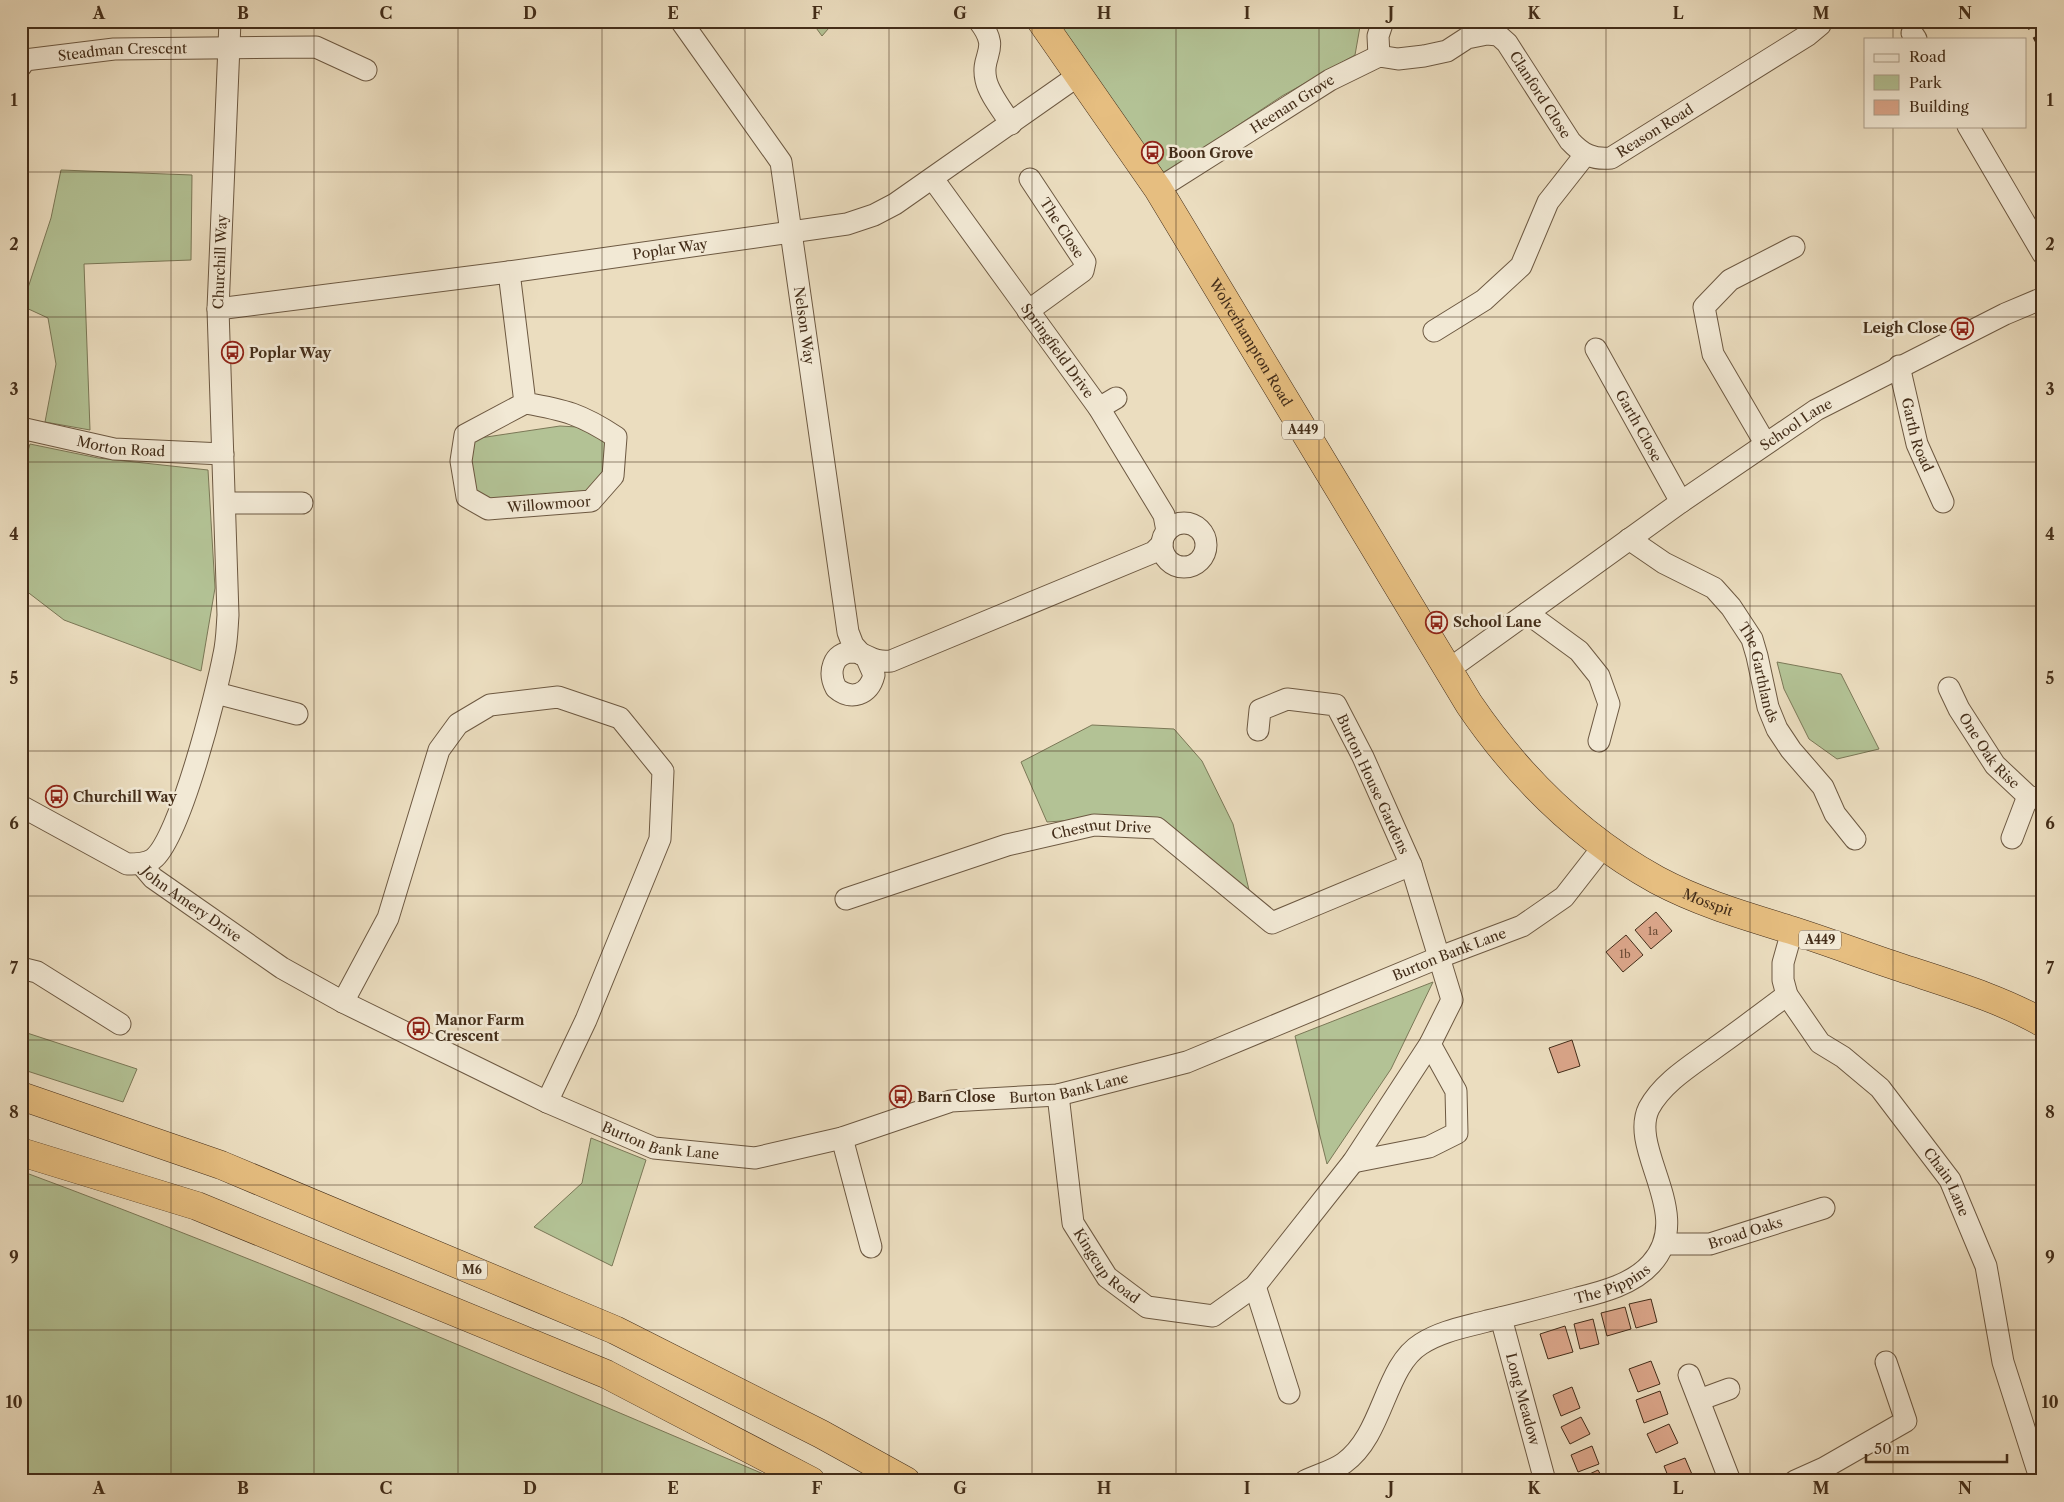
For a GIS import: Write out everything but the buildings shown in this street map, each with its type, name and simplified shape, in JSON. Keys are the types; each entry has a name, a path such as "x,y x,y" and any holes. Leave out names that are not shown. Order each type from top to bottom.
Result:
{"highway":[{"name":"Wolverhampton Road","path":"1048,24 1079,75 1158,189 1448,670"},
{"name":"Mosspit","path":"1448,670 1475,713 1503,750 1548,801 1603,847 1658,880 1756,920 1792,930 2000,1002 2043,1023"},
{"name":"M6","path":"21,1096 221,1165 615,1330 821,1434 906,1481"},
{"path":"21,1152 197,1206 606,1374 811,1481"}],"street":[{"name":"Churchill Way","path":"141,864 153,859 163,849 183,802 216,692 225,652 228,615 226,504 218,309 227,46 230,21"},
{"name":"Nelson Way","path":"681,21 781,162 848,632 853,645 864,656"},
{"path":"979,21 988,32 991,42 985,73 986,81 1011,124"},
{"path":"1379,56 1378,36 1383,21"},
{"name":"Reason Road","path":"1585,155 1599,159 1611,158 1808,35 1820,23"},
{"name":"Heenan Grove","path":"1158,189 1330,80 1379,56 1398,58 1424,56 1447,51 1468,30"},
{"name":"Clanford Close","path":"1468,30 1498,35 1507,43 1570,141 1585,155"},
{"name":"Steadman Crescent","path":"21,66 25,60 114,49 227,46 316,48 366,70"},
{"name":"Poplar Way","path":"218,309 509,272 847,224 874,215 933,179 1079,75"},
{"path":"1969,128 2043,254"},
{"path":"1434,331 1484,300 1521,266 1548,202 1585,155"},
{"name":"Springfield Drive","path":"864,656 880,662 892,661 1154,552 1165,538 1164,515 1108,403 1028,311 933,179"},
{"name":"The Close","path":"1028,311 1083,271 1085,262 1030,179"},
{"path":"1765,443 1713,354 1704,308 1730,280 1794,247"},
{"path":"509,272 525,403"},
{"name":"School Lane","path":"1448,670 1681,502 1816,410 1899,366 2005,314 2043,298"},
{"name":"Garth Close","path":"1596,349 1681,502"},
{"name":"Garth Road","path":"1899,366 1917,444 1943,502"},
{"name":"Willowmoor","path":"525,403 564,410 589,419 616,436 613,476 591,501 488,509 467,497 461,461 465,435 525,403"},
{"name":"Morton Road","path":"21,428 114,449 224,454"},
{"path":"226,504 302,503"},
{"name":"The Garthlands","path":"1630,539 1664,563 1714,588 1731,606 1752,639 1758,656 1768,707 1777,729 1791,750 1823,787 1835,814 1854,839"},
{"path":"1526,613 1579,651 1599,676 1609,704 1598,741"},
{"name":"One Oak Rise","path":"1949,688 1959,709 1996,765 2036,798"},
{"path":"216,692 297,714"},
{"path":"343,1002 388,918 439,750 458,724 490,705 558,697 620,718 663,771 660,839 586,1020 547,1102"},
{"name":"Burton House Gardens","path":"1258,730 1260,710 1286,699 1336,705 1364,757 1412,866 1440,957"},
{"path":"2012,838 2036,798"},
{"name":"John Amery Drive","path":"21,806 127,864 141,864 153,878 282,968"},
{"name":"Chestnut Drive","path":"846,899 1006,845 1094,825 1157,828 1272,923 1412,866"},
{"name":"Burton Bank Lane","path":"282,968 343,1002 547,1102 654,1148 755,1158 842,1138 951,1101 1058,1095 1187,1062 1440,957 1522,926 1544,913 1564,897 1603,847"},
{"name":"Chain Lane","path":"1792,930 1783,963 1782,980 1787,995 1820,1043 1843,1057 1880,1088 1950,1180 1986,1266 2002,1362 2041,1481"},
{"name":"Kingcup Road","path":"1058,1095 1073,1224 1107,1277 1147,1307 1213,1316 1255,1286 1353,1162 1430,1044 1452,1000 1440,957"},
{"path":"21,968 37,972 120,1024"},
{"path":"1665,1244 1666,1220 1662,1192 1645,1136 1648,1110 1661,1090 1787,995"},
{"path":"1353,1162 1429,1147 1457,1134 1456,1092 1430,1044"},
{"path":"842,1138 871,1246"},
{"name":"Broad Oaks","path":"1665,1244 1710,1244 1824,1208"},
{"name":"The Pippins","path":"1305,1481 1344,1464 1360,1448 1373,1428 1394,1379 1406,1360 1420,1344 1446,1332 1601,1292 1634,1278 1651,1264 1665,1244"},
{"path":"1255,1286 1288,1393"},
{"name":"Long Meadow","path":"1501,1318 1545,1481"},
{"path":"1795,1481 1824,1468 1906,1422 1886,1362"},
{"path":"1689,1375 1730,1481"},
{"path":"1699,1400 1729,1389"}],"green space":[{"path":"811,21 835,21 822,36"},
{"path":"1069,21 1361,21 1355,55 1282,96 1163,175 1057,29"},
{"path":"61,170 192,175 191,260 84,264 90,430 45,422 56,364 48,318 22,306 51,218"},
{"path":"560,426 594,428 609,438 605,469 590,493 488,509 471,491 468,464 473,439"},
{"path":"30,444 98,458 208,470 215,588 201,671 64,620 21,587 21,474"},
{"path":"1777,662 1841,674 1879,749 1837,759 1809,739 1784,689"},
{"path":"1092,725 1174,729 1202,761 1233,824 1251,898 1157,828 1132,816 1047,822 1021,762"},
{"path":"1433,982 1391,1069 1327,1164 1295,1036"},
{"path":"21,1031 137,1069 123,1102 21,1069"},
{"path":"591,1138 646,1160 612,1266 534,1227 582,1183"},
{"path":"21,1171 212,1244 497,1361 780,1481 21,1481"}],"railway":[{"path":"2026,21 2043,53"},
{"path":"2039,21 2043,28"}],"place":[{"name":"Boon Grove","path":"1152,153"},
{"name":"Leigh Close","path":"1963,328"},
{"name":"Poplar Way","path":"233,353"},
{"name":"School Lane","path":"1437,622"},
{"name":"Churchill Way","path":"57,797"},
{"name":"Manor Farm Crescent","path":"419,1028"},
{"name":"Barn Close","path":"901,1097"}]}
